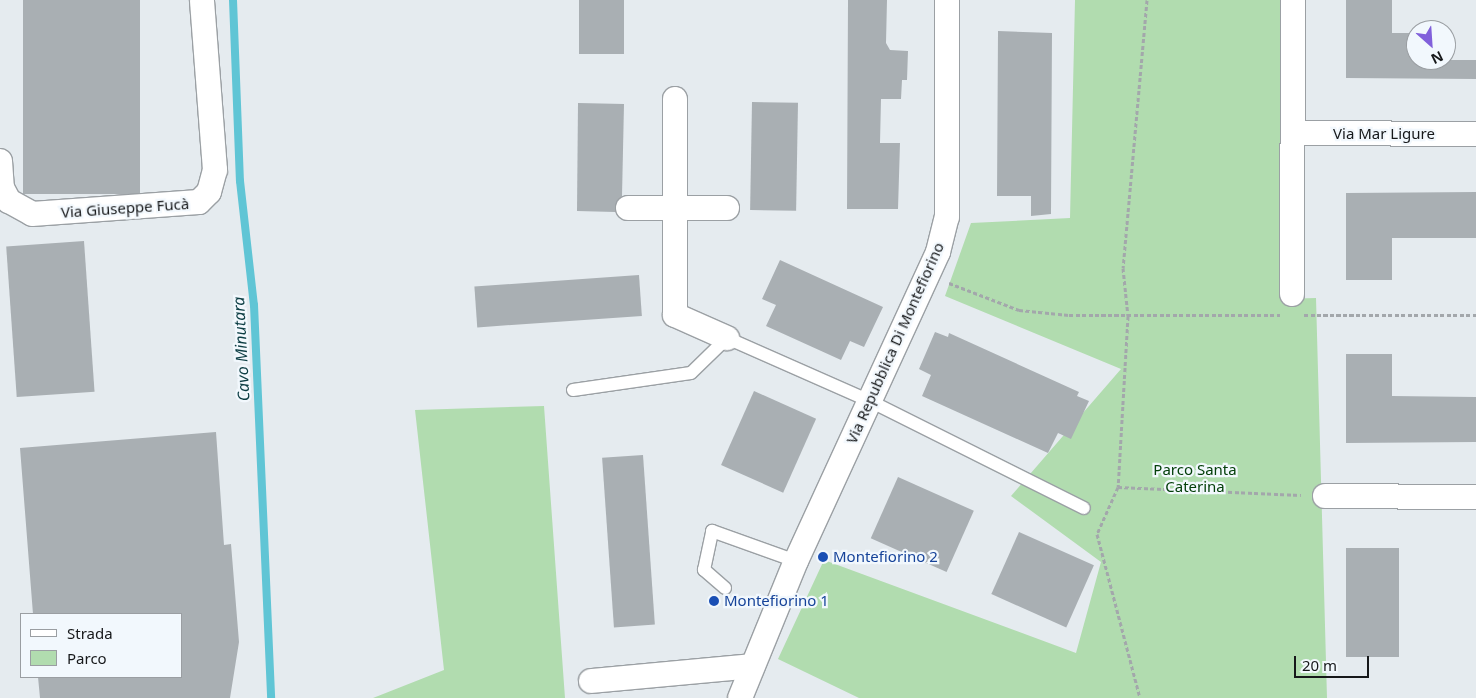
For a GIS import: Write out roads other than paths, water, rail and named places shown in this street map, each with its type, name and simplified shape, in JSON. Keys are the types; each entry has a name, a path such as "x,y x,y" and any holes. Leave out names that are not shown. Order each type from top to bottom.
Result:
{"street":[{"name":"Via Giuseppe Fucà","path":"0,161 2,188 9,201 32,214 200,202 209,192 215,170 202,0"},
{"name":"Via Repubblica Di Montefiorino","path":"740,698 796,561 928,275 947,217 947,0"},
{"path":"1292,308 1293,0"},
{"path":"675,98 675,315 727,338"},
{"name":"Via Mar Ligure","path":"1293,134 1476,134"},
{"path":"628,208 727,208"},
{"path":"1325,496 1476,497"},
{"path":"591,681 752,666"}],"lane":[{"path":"573,390 691,374 727,338 870,401 1084,508"},
{"path":"726,588 704,570 712,531 796,561"}],"waterway":[{"name":"Cavo Minutara","path":"233,0 240,181 254,305 271,698"}],"place":[{"name":"Montefiorino 2","path":"823,557"},
{"name":"Montefiorino 1","path":"714,601"}],"park label":[{"name":"Parco Santa Caterina","path":"1195,478"}]}
